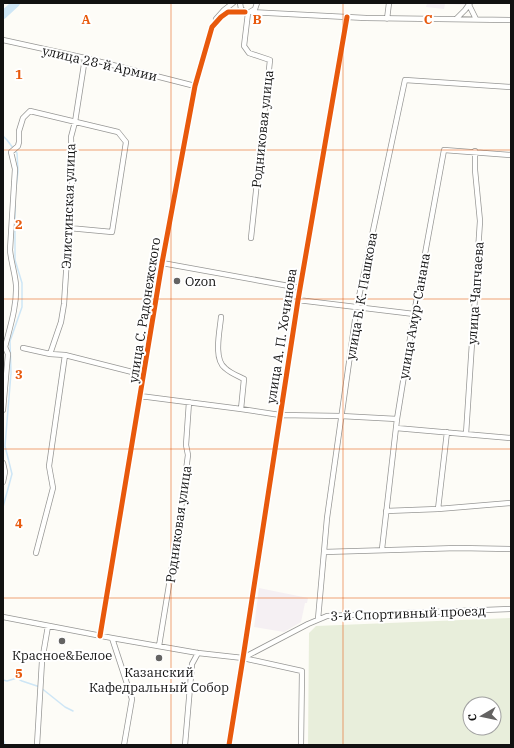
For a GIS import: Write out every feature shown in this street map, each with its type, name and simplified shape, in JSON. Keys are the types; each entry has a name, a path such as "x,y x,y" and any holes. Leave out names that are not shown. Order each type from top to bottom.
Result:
{"street":[{"path":"212,27 218,16 233,3"},
{"path":"240,3 241,9 248,12 255,9 257,3"},
{"path":"257,3 262,9 269,12"},
{"path":"387,18 389,3"},
{"path":"456,19 469,4 476,19"},
{"path":"212,27 228,12 269,12 347,17 511,20"},
{"name":"Родниковая улица","path":"248,12 244,46 249,53 270,60 251,238"},
{"name":"улица А. П. Хочинова","path":"229,745 298,300 347,17"},
{"name":"улица С. Радонежского","path":"100,636 162,263 195,86 212,27"},
{"name":"улица 28-й Армии","path":"4,41 85,58 195,86"},
{"name":"Элистинская улица","path":"50,354 61,322 64,304 72,181 71,137 76,122 85,58"},
{"name":"улица Б. К. Пашкова","path":"318,619 327,518 357,306 404,80 511,88"},
{"path":"3,410 8,354 4,347 15,303 16,284 11,263 10,250 15,169 11,152 16,148 19,142 19,131 23,118 30,111 118,132 126,142 112,232 68,228"},
{"name":"улица Амур-Санана","path":"382,549 397,419 414,314 444,150 475,151 511,155"},
{"name":"улица Чапчаева","path":"466,434 480,221 475,170 475,151"},
{"path":"162,263 300,288"},
{"path":"298,300 414,314"},
{"path":"221,317 218,354 220,362 224,368 244,379 241,409"},
{"path":"23,348 50,354 65,355 144,375"},
{"path":"36,553 53,488 49,466 65,355"},
{"path":"140,396 280,415 397,419"},
{"name":"Родниковая улица","path":"159,646 179,524 188,455 186,445 189,402"},
{"path":"396,428 511,438"},
{"path":"438,510 447,432"},
{"path":"3,463 5,472 3,482"},
{"path":"386,511 438,510 511,503"},
{"path":"324,552 382,549 485,548 511,550"},
{"name":"3-й Спортивный проезд","path":"243,658 318,619 327,616 511,609"},
{"path":"3,617 100,636 243,658 302,671 301,745"},
{"path":"37,745 42,660 48,626"},
{"path":"112,638 132,699 124,745"},
{"path":"185,745 192,664 198,652"}],"shaded area":[{"path":"427,3 466,3 466,5 445,4 444,9 426,7"},
{"path":"259,588 308,598 307,603 305,603 301,622 284,632 254,627"}],"green space":[{"path":"511,618 511,745 308,745 309,633 316,626"}],"waterway":[{"path":"3,15 16,3"},
{"path":"3,136 13,148"},
{"path":"15,151 17,153 18,171 16,188"},
{"path":"3,507 12,474 5,446 11,373 10,341 22,307 22,283 15,260 15,206"},
{"path":"3,680 7,681 17,678 40,687 65,707 73,711"},
{"path":"3,739 5,745"}],"cycle path":[{"path":"100,636 162,263 195,86 212,27 228,12 245,12"},
{"path":"229,745 298,300 347,17"}],"place":[{"name":"Ozon","path":"177,281"},
{"name":"Красное&Белое","path":"62,641"},
{"name":"Казанский Кафедральный Собор","path":"159,658"}]}
